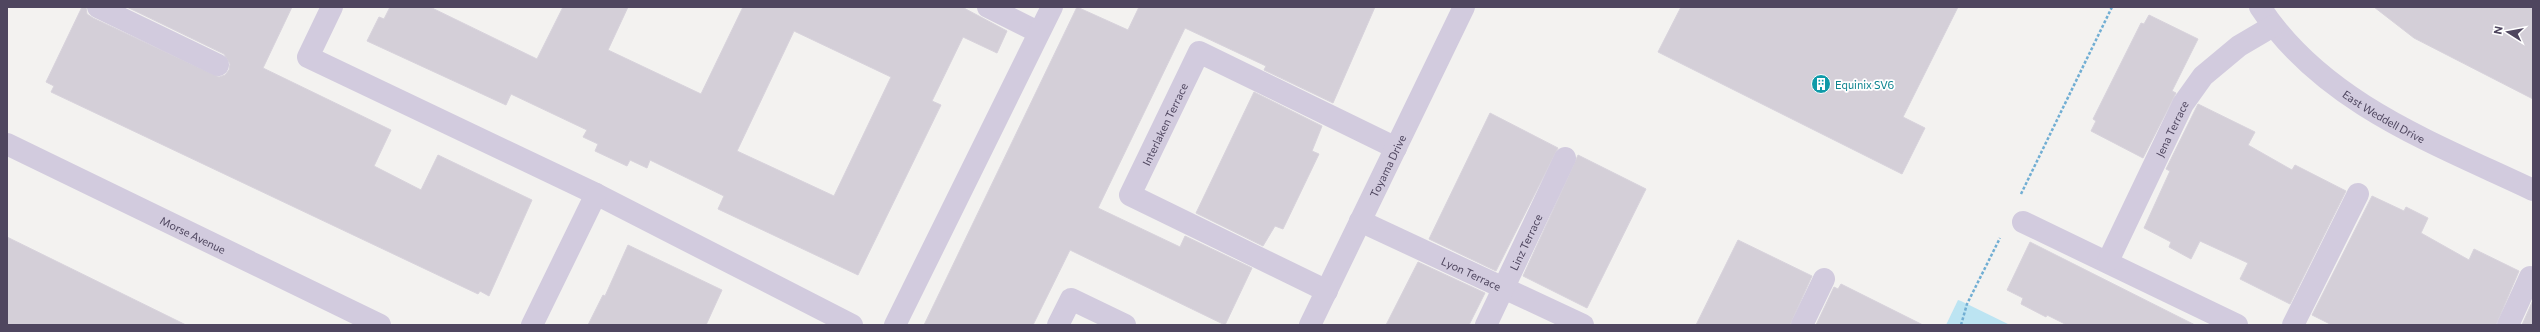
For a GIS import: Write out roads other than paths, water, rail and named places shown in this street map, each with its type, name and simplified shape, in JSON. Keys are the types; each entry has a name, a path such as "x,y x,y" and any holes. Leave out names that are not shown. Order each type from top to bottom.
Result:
{"street":[{"path":"98,7 218,65"},
{"path":"332,7 308,57 596,194 852,325"},
{"path":"988,7 1038,32"},
{"path":"895,325 1038,32 1052,7"},
{"name":"Toyama Drive","path":"1310,325 1464,7"},
{"name":"East Weddell Drive","path":"2260,7 2272,26 2295,52 2331,84 2367,108 2533,190"},
{"name":"Jena Terrace","path":"2108,261 2184,104 2203,76 2239,46 2272,26"},
{"name":"Interlaken Terrace","path":"1327,291 1130,195 1199,52 1396,148"},
{"name":"Morse Avenue","path":"7,144 380,325"},
{"name":"Linz Terrace","path":"1486,325 1505,288 1565,158"},
{"path":"532,325 596,194"},
{"path":"2293,325 2358,194"},
{"name":"Lyon Terrace","path":"1360,221 1583,325"},
{"path":"2023,222 2108,261 2237,325"},
{"path":"2508,325 2530,277"},
{"path":"1802,325 1824,279"},
{"path":"1058,325 1071,299 1124,325"}],"place":[{"name":"Equinix SV6","path":"1821,84"}]}
